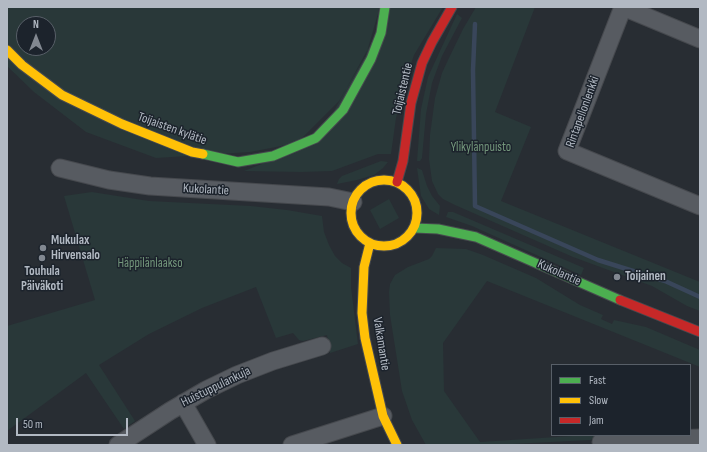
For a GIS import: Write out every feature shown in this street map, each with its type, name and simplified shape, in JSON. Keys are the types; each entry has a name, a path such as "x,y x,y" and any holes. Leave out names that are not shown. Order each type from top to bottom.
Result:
{"street":[{"name":"Toijaisten kylätie","path":"7,50 22,65 62,95 122,124 192,152 238,162 273,156 316,138 343,110 371,59 381,33 385,7"},
{"name":"Toijaistentie","path":"397,182 403,161 411,103 422,63 452,7"},
{"path":"623,7 700,39"},
{"name":"Rintapellonlenkki","path":"623,7 567,151 700,206"},
{"name":"Kukolantie","path":"60,168 109,180 150,186 330,197 353,202"},
{"path":"379,180 397,182 409,191 416,205 417,213 414,228 409,235 395,244 378,246 363,239 354,226 351,218 353,202 357,194 370,183 379,180"},
{"name":"Kukolantie","path":"414,228 438,229 476,237 624,302 700,332"},
{"name":"Valkamantie","path":"370,243 364,267 362,313 365,338 371,370 383,416 397,445"},
{"name":"Huistuppulankuja","path":"118,445 206,390 237,375 273,361 322,346"},
{"path":"183,403 207,445"},
{"path":"292,445 383,416"},
{"path":"601,442 700,438"}],"green space":[{"path":"7,7 380,7 366,55 339,101 297,143 250,152 156,158 86,132 34,92 7,66"},
{"path":"391,7 443,7 414,55 396,118 391,154 378,154 332,171 244,171 317,142"},
{"name":"Ylikylänpuisto","path":"476,7 535,7 495,112 531,127 501,201 700,282 700,311 687,306 652,286 573,257 455,205 443,199 438,194 432,181 429,159 430,135 435,98 442,73 463,29"},
{"path":"457,14 462,18 442,56 432,83 426,114 422,158 420,161 417,161 421,109 428,77"},
{"path":"381,161 388,162 374,175 337,184 342,176"},
{"path":"417,168 422,170 432,196 440,206 439,215 429,209 421,196"},
{"name":"Häppilänlaakso","path":"92,192 149,201 251,206 322,216 324,232 335,256 342,263 351,268 351,287 358,344 330,353 327,335 303,341 299,340 293,333 276,338 256,287 202,308 149,334 99,365 135,421 124,429 86,373 7,431 7,326 95,300 64,196"},
{"path":"389,199 399,218 380,229 370,210"},
{"path":"448,212 453,212 584,268 581,275 472,226 446,217"},
{"path":"436,248 466,249 483,255 536,278 580,305 603,315 601,319 612,324 614,320 646,327 700,350 700,367 487,281 443,343 444,391 480,442 572,436 619,436 590,440 494,445 426,445 412,420 402,391 390,315 389,292 390,284 395,275 408,267 429,259"}],"waterway":[{"path":"475,24 473,70 475,206 598,260 665,281 700,297"}],"traffic: fast":[{"path":"203,154 238,162 273,156 316,138 343,110 371,59 381,33 385,7"},
{"path":"414,228 438,229 476,237 620,300"}],"traffic: slow":[{"path":"7,50 22,65 62,95 122,124 192,152 203,154"},
{"path":"384,180 397,183 407,190 414,200 417,213 414,226 407,236 397,243 384,246 371,243 361,236 354,226 351,213 354,200 361,190 371,183 384,180"},
{"path":"370,243 364,267 362,313 365,338 383,416 397,445"}],"traffic: jam":[{"path":"397,182 403,161 411,103 422,63 452,7"},
{"path":"620,300 700,332"}],"place":[{"name":"Mukulax Hirvensalo","path":"43,248"},
{"name":"Touhula Päiväkoti","path":"42,258"},
{"name":"Toijainen","path":"617,277"}]}
